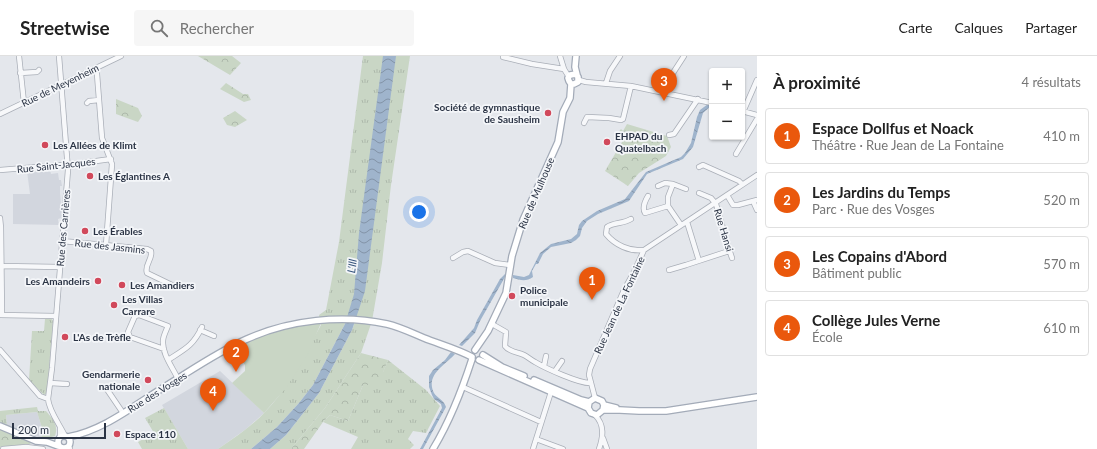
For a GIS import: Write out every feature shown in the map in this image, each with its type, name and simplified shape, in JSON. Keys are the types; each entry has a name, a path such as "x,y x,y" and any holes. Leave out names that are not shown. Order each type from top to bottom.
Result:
{"main road":[{"name":"Rue de Mulhouse","path":"474,350 492,324 505,296 510,265 523,220 558,142 564,109 570,98 574,79 575,56"},
{"name":"Rue des Vosges","path":"0,426 36,441 65,443 101,426 233,345 261,333 282,327 310,322 329,320 370,322 400,328 457,349"},
{"name":"Rue de Mulhouse","path":"482,353 488,330"},
{"path":"457,349 468,351 479,350 502,367 588,408 592,413 620,410 666,411 757,397"},
{"path":"457,349 475,359 552,390 589,402"},
{"path":"474,350 472,353 475,359"},
{"path":"475,359 482,358 482,353"},
{"path":"433,449 449,421 475,359"},
{"path":"588,408 589,402 595,398 602,401 600,412"},
{"name":"Rue des Vosges","path":"47,442 58,446 57,442 65,443"}],"street":[{"path":"19,56 24,103"},
{"name":"Rue des Carrières","path":"48,399 68,165 59,56"},
{"name":"Rue de Meyenheim","path":"0,114 121,56"},
{"path":"560,56 563,67 574,79 586,82 631,86 709,102"},
{"path":"606,84 610,71 620,56"},
{"path":"667,93 672,73 684,56"},
{"path":"503,57 532,64 563,67"},
{"path":"94,69 97,74 102,138 112,164 106,245"},
{"path":"20,73 37,72 39,70"},
{"path":"745,107 757,80"},
{"path":"584,123 587,117 623,119 631,86"},
{"path":"669,135 674,134 698,99"},
{"path":"87,103 89,101 99,100"},
{"path":"745,112 757,115"},
{"path":"736,154 757,119"},
{"name":"Rue Saint-Jacques","path":"0,170 68,165 111,159"},
{"path":"699,167 703,165 739,181 742,184"},
{"name":"Rue Jean de La Fontaine","path":"595,398 589,375 590,369 624,290 644,250 757,175"},
{"path":"658,186 665,183 673,184 686,189"},
{"path":"673,184 668,197 668,206 682,225"},
{"path":"699,193 711,198 715,203"},
{"path":"727,195 734,205 738,206 755,200 757,210"},
{"path":"648,196 643,209 645,213 668,206"},
{"name":"Rue Hansi","path":"715,203 732,258"},
{"path":"0,218 2,266 1,315 56,316"},
{"path":"631,219 611,224 607,227 606,234 623,247 634,250 644,250"},
{"path":"687,222 699,261"},
{"name":"Rue des Jasmins","path":"62,241 147,249 151,251 152,255 146,268 147,273 174,286"},
{"path":"453,258 463,252 468,251 496,263 510,265"},
{"path":"669,270 729,251"},
{"path":"2,266 60,267"},
{"path":"162,346 130,337 128,332 133,317 139,315 168,326 163,337 162,346 178,379"},
{"path":"492,324 506,332 506,348 526,356 534,362 555,371 584,382 591,383"},
{"path":"168,360 190,347 195,341 201,328 214,336"},
{"path":"0,350 40,396 48,399 50,408 60,425 65,443"},
{"path":"544,366 546,356"},
{"path":"555,371 562,360"},
{"path":"50,383 67,384"},
{"path":"463,387 541,422"},
{"path":"106,388 122,413"},
{"path":"532,449 552,390"},
{"path":"600,412 603,438 607,449"},
{"path":"599,449 603,438"},
{"path":"536,439 563,449"},
{"path":"3,449 26,447 43,449"}],"shaded area":[{"path":"50,169 51,174 58,173 62,186 60,186 62,204 61,218 58,219 59,225 13,224 13,194 30,194 27,171"},
{"path":"220,371 264,413 246,429 218,449 188,449 162,405"},
{"path":"37,412 43,431 41,438 7,426 6,415"}],"green space":[{"path":"198,56 232,56 241,63 230,75"},
{"path":"363,56 410,56 391,185 382,263 372,321 361,353 325,408 291,449 270,449 286,435 319,393 352,330 356,319 346,318 345,324 313,385 277,427 251,449 218,449 254,423 273,403 296,371 321,325 319,315 326,310 339,242"},
{"path":"226,83 243,94 248,94 251,100 244,102 220,89"},
{"path":"116,99 138,108 142,116 138,122 116,114"},
{"path":"235,111 247,120 235,127 227,125 223,118"},
{"path":"627,124 667,136 671,147 666,156 639,173 628,186 605,171 622,142 617,134 621,129 623,131"},
{"path":"51,318 53,321 47,393 44,395 29,380 32,331 44,331 45,319"},
{"path":"321,323 307,356 286,388 264,413 232,383 245,371 245,365 234,349 265,335 298,326"},
{"path":"361,353 388,360 378,385 363,385 348,421 330,415 323,422 304,449 291,449 325,408"},
{"path":"388,360 426,390 440,406 426,433 413,431 408,439 414,445 410,449 351,449 358,437 323,422 330,415 348,421 363,385 383,372"},
{"path":"37,407 38,411 46,411 53,419 56,428 55,436 41,438 43,431 37,412 6,415 7,426 0,422 0,411"},
{"path":"164,408 188,449 142,449 138,442 154,433 145,418"},
{"path":"0,429 31,443 0,447"}],"water":[{"name":"L'Ill","path":"383,56 396,56 365,291 352,330 319,393 286,435 270,449 251,449 277,427 313,385 345,324 354,294 359,233"},
{"path":"709,101 709,108 703,113 693,147 683,159 647,174 629,201 598,214 587,221 582,228 580,236 576,240 571,243 551,247 543,254 538,264 536,264 532,271 533,277 525,280 513,278 513,275 524,277 529,275 540,253 551,244 571,239 577,234 579,225 582,221 597,211 625,199 646,172 681,157 691,143 700,110 708,104"},
{"path":"505,274 505,277 480,321 475,333 462,346 459,345 474,328 500,279"},
{"path":"451,352 455,354 437,371 432,381 434,393 446,407 423,449 420,449 442,408 441,404 434,399 432,395 429,387 429,376"}],"place":[{"name":"Les Copains d'Abord","path":"664,101"},
{"name":"Société de gymnastique de Sausheim","path":"548,113"},
{"name":"EHPAD du Quatelbach","path":"607,142"},
{"name":"Les Allées de Klimt","path":"45,145"},
{"name":"Les Églantines A","path":"90,176"},
{"name":"Les Érables","path":"85,231"},
{"name":"Les Amandeirs","path":"98,281"},
{"name":"Les Amandiers","path":"122,285"},
{"name":"Police municipale","path":"512,296"},
{"name":"Espace Dollfus et Noack","path":"592,300"},
{"name":"Les Villas Carrare","path":"114,305"},
{"name":"L'As de Trèfle","path":"65,337"},
{"name":"Les Jardins du Temps","path":"236,372"},
{"name":"Gendarmerie nationale","path":"148,380"},
{"name":"Collège Jules Verne","path":"213,411"},
{"name":"Espace 110","path":"117,434"}]}
